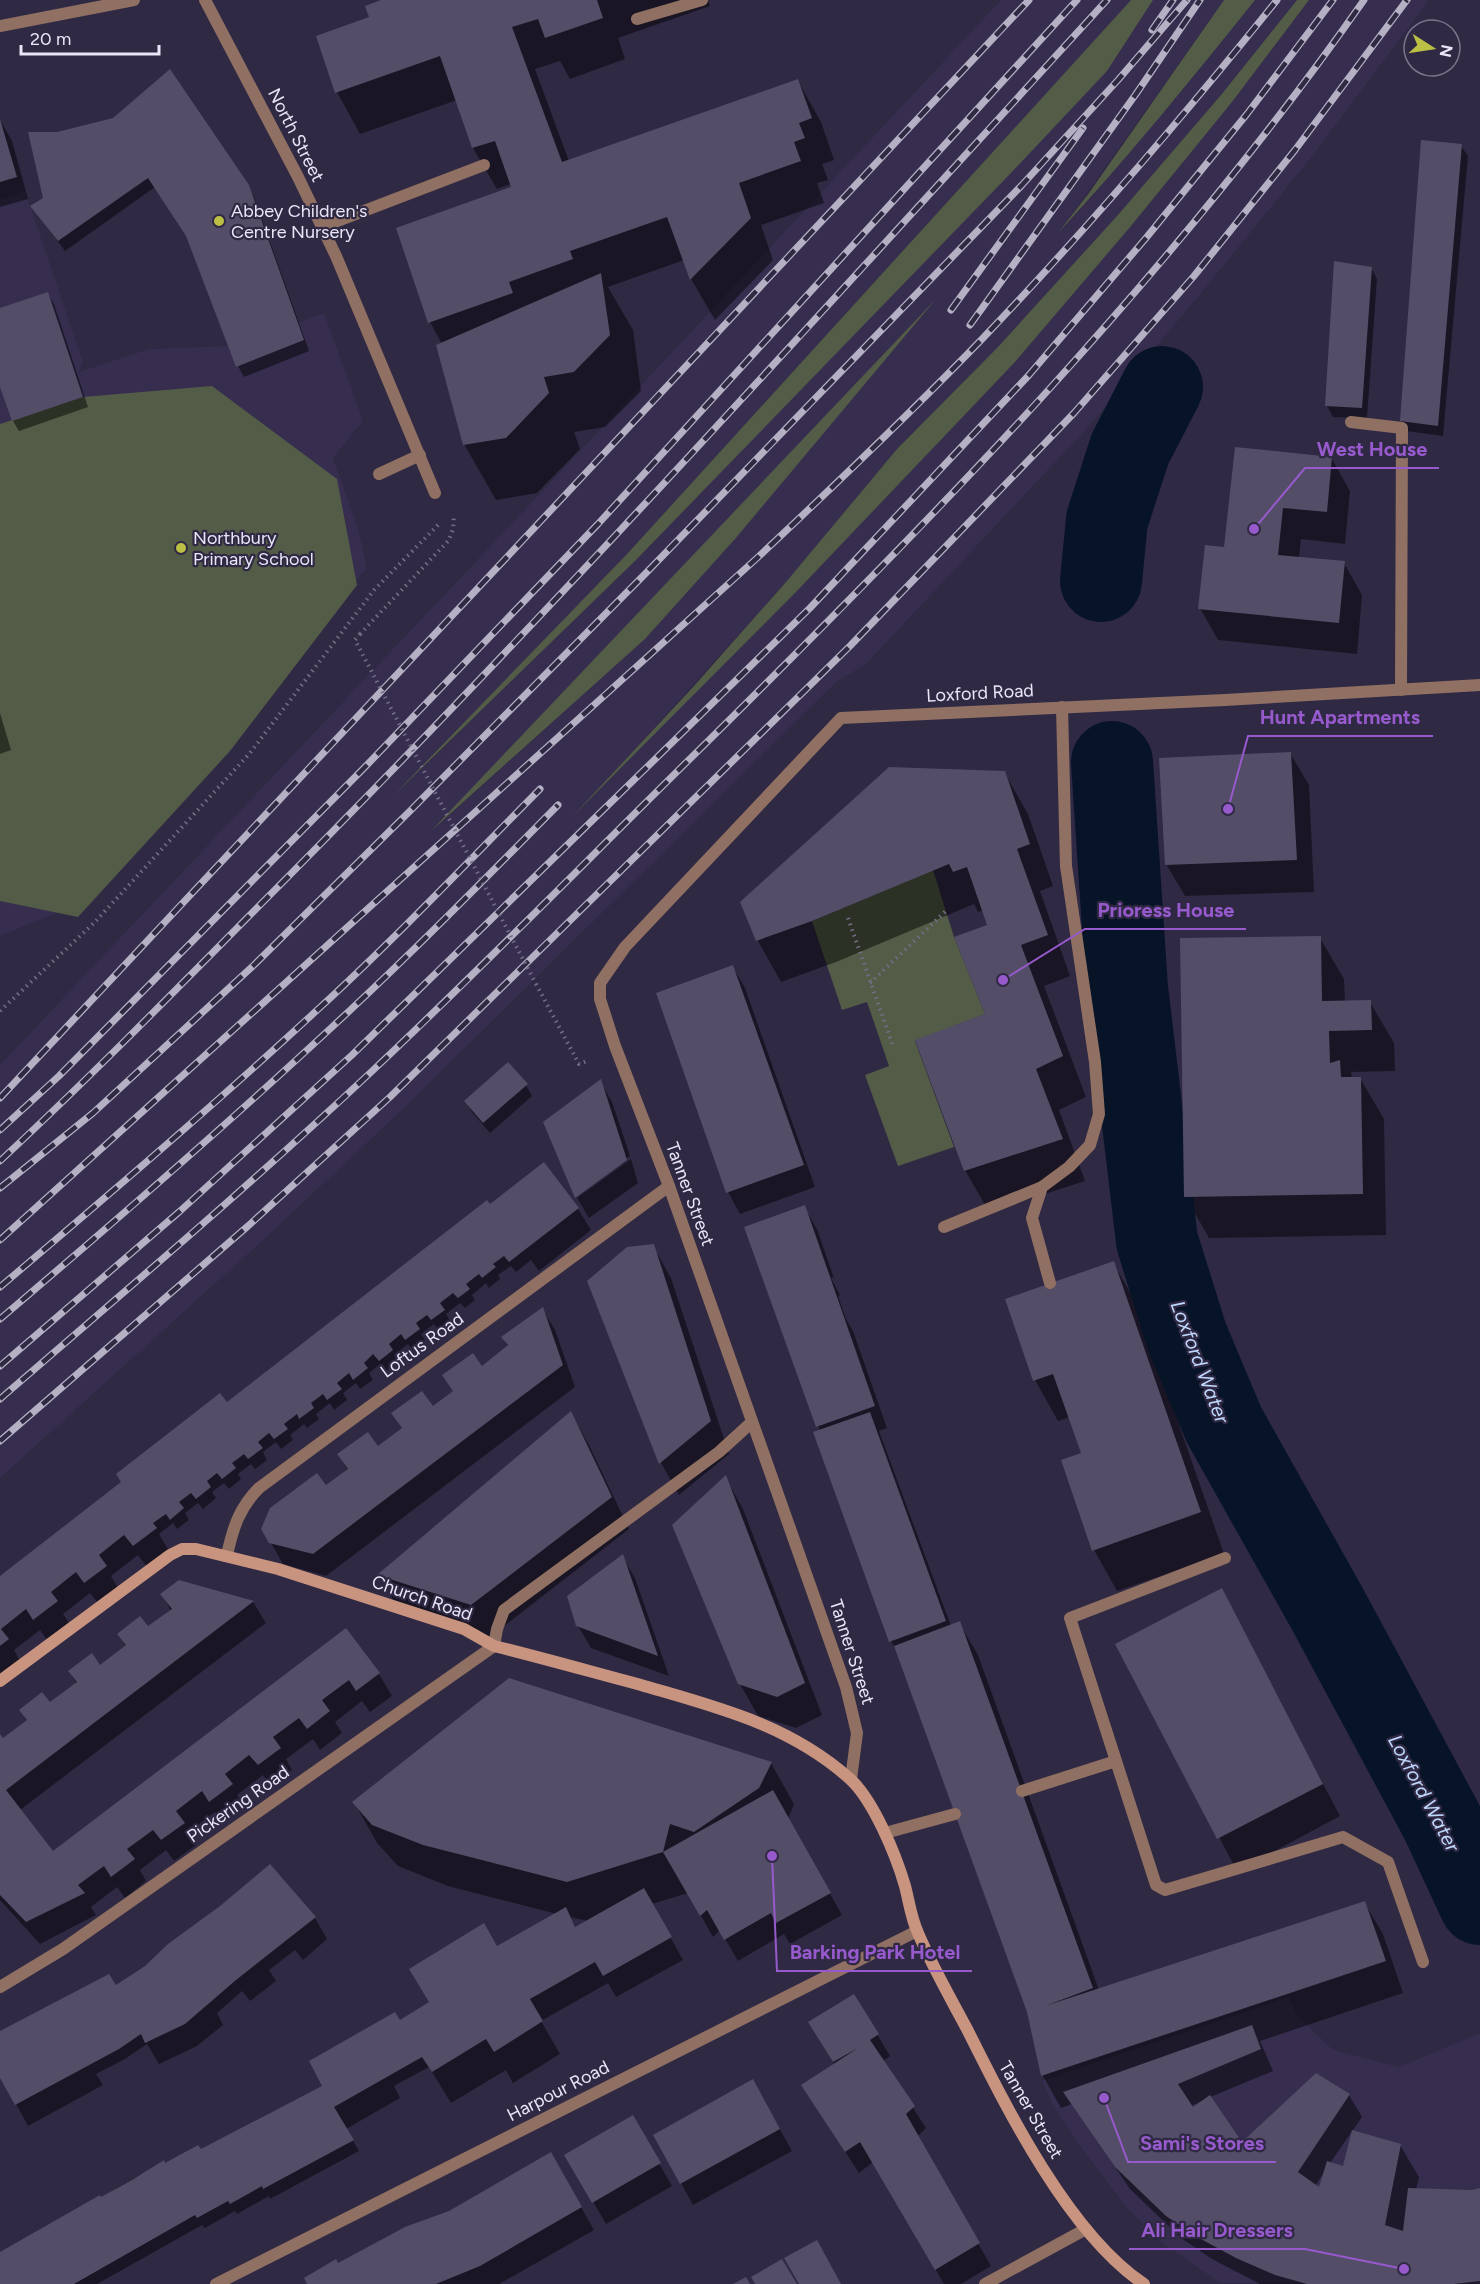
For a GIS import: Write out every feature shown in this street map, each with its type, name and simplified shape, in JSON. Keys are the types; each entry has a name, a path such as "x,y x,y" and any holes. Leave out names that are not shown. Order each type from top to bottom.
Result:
{"street":[{"path":"0,26 134,0"},
{"name":"North Street","path":"205,0 322,226 435,493"},
{"path":"638,20 702,0"},
{"path":"322,226 484,165"},
{"path":"1351,422 1402,428 1401,690"},
{"path":"379,474 420,455"},
{"name":"Loxford Road","path":"600,983 625,947 841,718 1480,685"},
{"path":"944,1227 1042,1187 1069,1167 1090,1145 1099,1114 1095,1062 1066,866 1062,707"},
{"name":"Tanner Street","path":"600,983 600,999 615,1046 669,1186 852,1706 857,1733 851,1779 885,1833 904,1884 917,1931 994,2084 1053,2184 1086,2229 1126,2272 1144,2284"},
{"name":"Loftus Road","path":"227,1556 238,1516 245,1502 259,1488 669,1186"},
{"path":"1042,1187 1032,1218 1050,1283"},
{"path":"494,1646 504,1610 719,1452 753,1422"},
{"name":"Church Road","path":"0,1681 170,1555 182,1549 189,1549 278,1569 464,1629 494,1646 718,1707 773,1727 851,1779"},
{"path":"1225,1558 1070,1618 1156,1885 1165,1890 1343,1837 1388,1862 1424,1962"},
{"name":"Pickering Road","path":"0,1988 72,1942 494,1646"},
{"path":"1022,1791 1116,1761"},
{"path":"885,1833 955,1814"},
{"name":"Harpour Road","path":"216,2284 917,1931"},
{"path":"985,2284 1086,2229"}],"path":[{"path":"0,1011 95,922 250,753 374,590 446,517 454,515 449,540 355,640 579,1064 585,1062"},
{"path":"870,983 946,910"},
{"path":"848,918 893,1047"}],"shaded area":[{"path":"1001,0 1131,0 628,553 414,776 636,560 1107,71 1153,0 1224,0 1063,227 1093,196 1255,0 1297,0 1221,95 1117,216 997,348 897,449 786,582 590,799 796,592 1015,362 1131,226 1232,102 1309,0 1429,0 1416,18 1402,18 1402,36 1309,160 1089,426 867,663 835,683 403,1109 262,1241 0,1478 0,1065 551,482","holes":["735,539 645,639 440,824"]},
{"name":"Northbury Primary School","path":"25,191 83,362 79,372 149,349 234,346 324,313 363,421 333,458 358,529 367,568 84,902 0,936 0,199"},
{"path":"1289,1997 1297,2015 1333,2050 1399,2067 1480,2033 1480,2284 1220,2283 1160,2241 1127,2208 1080,2146 1053,2105 1042,2081"}],"green space":[{"path":"1131,0 1153,0 1107,71 636,560 394,795 628,553"},
{"path":"1224,0 1255,0 1134,148 1058,233 1089,193"},
{"path":"1297,0 1309,0 1232,102 1131,226 1015,362 796,592 572,817 694,686 786,582 897,449 997,348 1117,216 1221,95"},
{"path":"936,299 735,539 645,639 431,831"},
{"name":"Northbury Primary School","path":"212,386 337,479 357,585 230,751 78,917 0,901 0,424 83,397"},
{"path":"933,870 954,937 985,1014 915,1041 954,1147 898,1166 865,1075 889,1066 867,1002 842,1010 812,921"}],"building":[{"path":"381,0 597,0 603,18 545,38 538,19 512,27 562,162 798,79 812,118 799,123 805,138 794,142 801,161 739,183 751,218 690,280 667,217 570,251 573,259 509,282 513,293 428,323 396,228 511,187 495,141 472,148 440,56 335,93 316,36 369,17 365,6"},
{"name":"Abbey Children's Centre Nursery","path":"170,69 249,185 304,340 236,367 186,236 148,178 58,241 30,206 43,198 28,132 57,132 113,118"},
{"path":"0,119 17,177 0,182"},
{"path":"1421,140 1462,144 1438,426 1400,421"},
{"path":"1334,261 1372,267 1362,408 1325,406"},
{"path":"601,273 610,335 574,372 544,377 549,393 506,438 463,445 436,345"},
{"path":"48,292 83,397 12,421 0,387 0,308"},
{"path":"1235,447 1332,457 1327,512 1283,508 1278,555 1345,561 1339,623 1198,609 1205,545 1224,547"},
{"path":"1291,752 1297,860 1165,865 1159,758"},
{"path":"889,767 1005,771 1030,844 1017,849 1048,935 1021,945 1063,1056 1036,1069 1063,1139 964,1171 915,1040 985,1014 954,937 987,925 967,867 953,872 949,864 812,921 756,941 740,902"},
{"path":"1321,936 1322,1001 1371,1000 1372,1030 1329,1031 1330,1063 1340,1060 1341,1077 1361,1077 1363,1194 1184,1197 1180,938"},
{"path":"733,965 804,1165 726,1193 656,993"},
{"path":"508,1062 528,1084 483,1123 464,1101"},
{"path":"601,1079 627,1160 575,1198 543,1122"},
{"path":"544,1162 579,1208 509,1262 504,1256 493,1264 496,1267 482,1278 479,1274 466,1284 470,1289 458,1298 453,1293 440,1303 445,1310 431,1320 427,1315 416,1323 420,1329 405,1340 401,1334 389,1344 393,1350 379,1361 373,1354 364,1363 368,1368 353,1380 349,1373 337,1383 342,1389 327,1400 323,1394 311,1403 314,1408 299,1419 297,1414 284,1424 288,1429 274,1439 269,1433 258,1442 263,1448 248,1459 244,1454 232,1463 236,1468 222,1479 217,1473 207,1481 211,1487 196,1499 191,1493 179,1502 184,1508 170,1520 166,1514 153,1523 157,1528 133,1546 124,1535 99,1555 107,1566 84,1583 76,1572 51,1592 58,1601 33,1620 26,1609 1,1629 9,1639 0,1646 0,1576 121,1482 116,1474 220,1393 227,1402 487,1200 490,1204"},
{"path":"805,1205 875,1406 816,1427 744,1227"},
{"path":"654,1244 711,1421 659,1464 587,1281 627,1247"},
{"path":"1114,1261 1201,1512 1092,1551 1061,1460 1081,1453 1053,1374 1033,1381 1005,1299"},
{"path":"543,1307 563,1365 313,1554 269,1543 261,1529 270,1508 317,1473 326,1485 348,1469 337,1454 368,1432 378,1446 402,1428 391,1413 422,1391 433,1406 453,1391 442,1375 473,1353 482,1366 508,1345 501,1337"},
{"path":"571,1411 612,1497 471,1605 377,1575"},
{"path":"870,1412 946,1621 889,1642 813,1432"},
{"path":"726,1475 805,1683 777,1697 738,1684 672,1525"},
{"path":"623,1554 658,1656 576,1626 567,1596"},
{"path":"179,1580 254,1601 6,1790 53,1851 346,1628 380,1673 356,1691 349,1680 322,1700 330,1711 307,1729 299,1718 273,1737 281,1748 258,1765 249,1755 225,1774 233,1784 209,1802 202,1791 176,1811 185,1823 161,1840 153,1830 127,1849 135,1859 111,1877 104,1866 78,1885 85,1893 26,1922 0,1895 0,1734 3,1738 27,1720 19,1710 42,1692 50,1702 77,1682 68,1671 92,1653 100,1665 126,1645 117,1634 140,1616 148,1626 172,1609 160,1594"},
{"path":"1222,1588 1323,1784 1217,1839 1115,1644"},
{"path":"960,1621 1093,1988 1045,2006 1365,1901 1386,1961 1041,2076 1027,2012 894,1646"},
{"path":"509,1678 772,1762 759,1788 694,1832 670,1824 663,1852 567,1882 423,1845 372,1825 352,1802"},
{"path":"773,1790 831,1893 776,1923 771,1913 724,1940 707,1910 700,1916 663,1852"},
{"path":"270,1864 316,1917 236,1980 185,2024 145,2043 141,2034 119,2049 15,2105 0,2078 0,2031 109,1974 116,1985 145,1966 168,1944 220,1906"},
{"path":"644,1888 672,1937 603,1976 595,1962 530,1999 543,2021 494,2052 486,2039 432,2072 422,2057 334,2107 354,2140 263,2189 262,2186 230,2204 228,2201 197,2218 195,2215 74,2284 0,2284 0,2252 164,2160 165,2163 198,2145 201,2149 322,2086 309,2061 395,2012 400,2020 429,2002 409,1969 484,1923 497,1946 566,1907 575,1927"},
{"path":"854,1994 879,2034 870,2040 915,2106 906,2114 980,2243 935,2270 860,2142 845,2152 801,2085 858,2048 833,2062 808,2022"},
{"path":"1252,2025 1261,2049 1178,2084 1193,2107 1210,2095 1242,2142 1316,2073 1350,2094 1298,2172 1319,2187 1327,2161 1343,2166 1352,2130 1401,2144 1385,2225 1403,2231 1408,2188 1472,2190 1480,2188 1480,2281 1454,2284 1307,2284 1275,2275 1236,2258 1199,2238 1166,2216 1115,2167 1063,2092"},
{"path":"753,2079 780,2129 680,2184 653,2135"},
{"path":"633,2115 661,2163 592,2203 564,2155"},
{"path":"551,2152 582,2207 480,2266 436,2284 307,2284 304,2278 336,2259 338,2263 405,2227 449,2211"},
{"path":"817,2240 841,2284 799,2284 784,2258"},
{"path":"782,2259 797,2284 755,2284 751,2277"},
{"path":"746,2277 750,2284 733,2284"}],"waterway":[{"name":"Loxford Water","path":"1101,581 1107,520 1130,449 1162,387"},
{"name":"Loxford Water","path":"1112,762 1127,988 1157,1241 1187,1337 1224,1425 1328,1610 1442,1822 1480,1904"}],"railway":[{"path":"0,1098 1029,0"},
{"path":"0,1130 59,1076 365,767 598,524 1077,0"},
{"path":"0,1161 156,1010 467,693 682,464 1107,0"},
{"path":"1152,30 1173,0"},
{"path":"0,1188 93,1113 254,965 410,811 647,572 1022,185 1187,0"},
{"path":"970,325 1136,94 1200,0"},
{"path":"0,1240 756,559 872,449 984,337 1060,255 1171,129 1277,0"},
{"path":"0,1366 179,1212 352,1055 810,608 1029,375 1146,238 1247,114 1333,0"},
{"path":"0,1399 232,1198 369,1074 494,954 876,573 963,482 1132,296 1290,101 1364,0"},
{"path":"0,1441 248,1226 390,1097 850,646 1074,413 1194,276 1295,150 1407,0"},
{"path":"951,310 1083,128"},
{"path":"0,1287 198,1117 315,1012 401,930 540,789"},
{"path":"0,1319 167,1175 331,1028 558,805"}],"place":[{"name":"Abbey Children's Centre Nursery","path":"219,221"},
{"name":"West House","path":"1254,529"},
{"name":"Northbury Primary School","path":"181,548"},
{"name":"Hunt Apartments","path":"1228,809"},
{"name":"Prioress House","path":"1003,980"},
{"name":"Barking Park Hotel","path":"772,1856"},
{"name":"Sami's Stores","path":"1104,2098"},
{"name":"Ali Hair Dressers","path":"1404,2269"}]}
